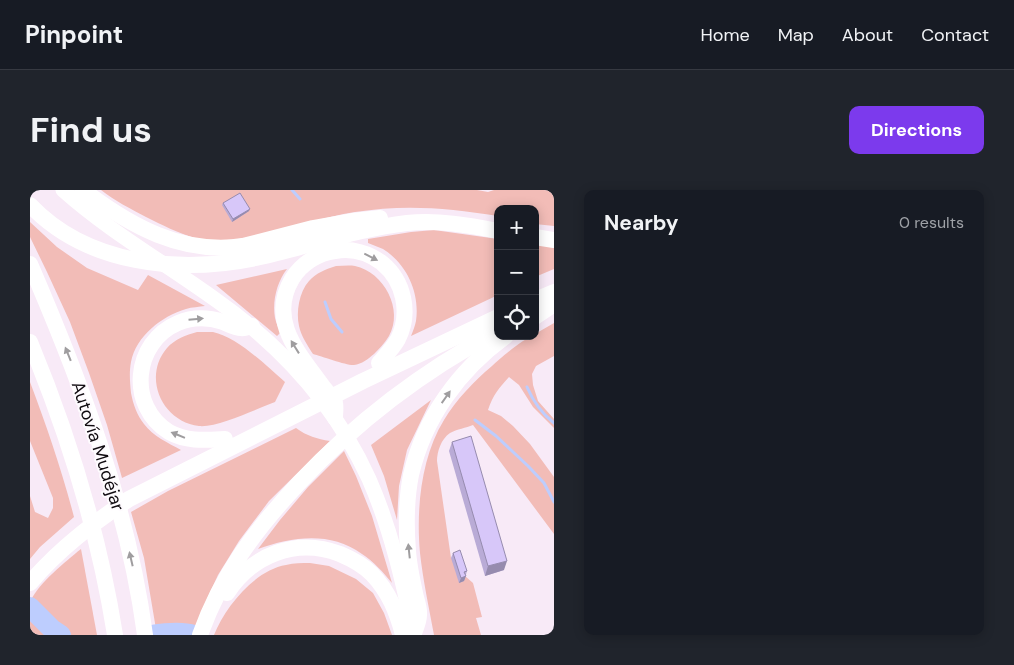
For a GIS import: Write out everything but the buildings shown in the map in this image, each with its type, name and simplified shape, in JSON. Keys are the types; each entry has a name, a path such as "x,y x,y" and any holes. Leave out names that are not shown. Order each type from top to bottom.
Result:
{"highway":[{"path":"63,190 114,231 252,326 282,353 312,386 352,445 379,505 395,554 411,634"},
{"path":"83,190 120,216 148,231 192,246 210,248 243,246 314,228 367,219 411,217 434,222"},
{"path":"30,205 53,225 75,239 98,250 126,259 158,264 197,265 226,263 390,225 414,222 458,224 494,230"},
{"path":"539,238 554,240"},
{"path":"335,418 335,403 297,351 285,328 284,302 289,284 299,269 313,258 330,252 348,250 374,258 394,276 402,292 404,319 398,338 379,363"},
{"name":"Autovía Mudéjar","path":"30,264 74,370 92,422 121,517 141,606 145,635"},
{"path":"539,287 554,281"},
{"path":"539,298 554,292"},
{"path":"539,310 554,304"},
{"path":"539,314 554,304"},
{"path":"360,377 379,363 494,308"},
{"path":"226,439 197,440 187,438 161,426 145,403 140,384 144,356 154,340 169,328 178,323 196,318 216,320 240,329 252,326"},
{"path":"129,499 287,413 360,377 494,319"},
{"path":"200,635 213,602 230,570 253,536 284,498 317,464 360,423 383,405 425,374 469,346 494,333"},
{"path":"411,634 419,614 409,556 407,517 411,475 425,433 433,416 454,385 467,370 501,340"},
{"name":"Autovía Mudéjar","path":"30,342 54,404 77,474 97,547 115,635"},
{"path":"30,584 50,561 73,540 129,499 152,478 226,439 287,413"},
{"path":"213,602 224,597 240,576 264,558 294,548 324,549 354,560 370,572 391,600 411,634"}],"shaded area":[{"path":"101,190 477,190 488,192 494,190 554,190 554,226 539,224 539,205 494,205 494,215 444,209 391,208 355,212 275,232 233,240 213,240 182,234 112,198"},
{"path":"30,222 57,247 87,268 138,290 148,275 205,306 193,307 177,312 151,328 138,344 131,362 131,393 139,417 152,432 181,450 122,478 107,425 70,322 30,237"},
{"path":"434,230 494,238 494,297 411,336 417,310 414,290 410,280 399,263 391,255 383,249 368,243 368,239"},
{"path":"539,245 554,247 554,269 539,275"},
{"path":"336,266 355,266 375,276 388,293 392,304 393,326 389,336 374,354 357,364 346,364 313,354 299,326 299,302 306,286 318,274"},
{"path":"287,269 280,280 275,298 274,312 280,333 277,336 216,285"},
{"path":"554,323 554,356 536,366 532,374 538,401 554,419 554,428 533,407 519,385 509,377 497,392 488,410 501,416 513,426 530,444 554,477 554,534 473,425 447,436 440,446 437,461 451,558 473,583 482,617 476,618 481,635 434,635 423,573 419,536 422,484 430,450 444,420 472,384 513,348 525,340 539,340 539,332"},
{"path":"213,332 232,340 278,375 285,382 275,402 226,421 207,426 186,423 175,416 166,407 160,396 156,384 156,372 160,360 170,345 189,334"},
{"path":"30,382 54,449 74,517 40,547 30,559 30,496 35,512 48,518 53,508 53,498 30,441"},
{"path":"431,400 407,450 399,486 397,520 384,476 371,445"},
{"path":"296,428 312,437 330,441 269,501 239,541 218,575 193,635 157,635 144,558 131,512 168,491"},
{"path":"344,451 372,516 392,583 366,557 350,547 337,542 311,538 297,539 258,549 308,487"},
{"path":"81,549 97,635 34,635 30,632 31,600 46,580"},
{"path":"310,563 329,566 356,579 373,593 384,613 392,635 214,635 233,602 252,582 274,568"}],"waterway":[{"path":"292,190 300,199"},
{"path":"325,302 331,319 342,332"},
{"path":"527,387 538,407 554,423"},
{"path":"475,420 496,436 528,466 544,483 554,502"},
{"path":"30,607 52,629 61,635"},
{"path":"152,635 168,633 194,635"}]}
